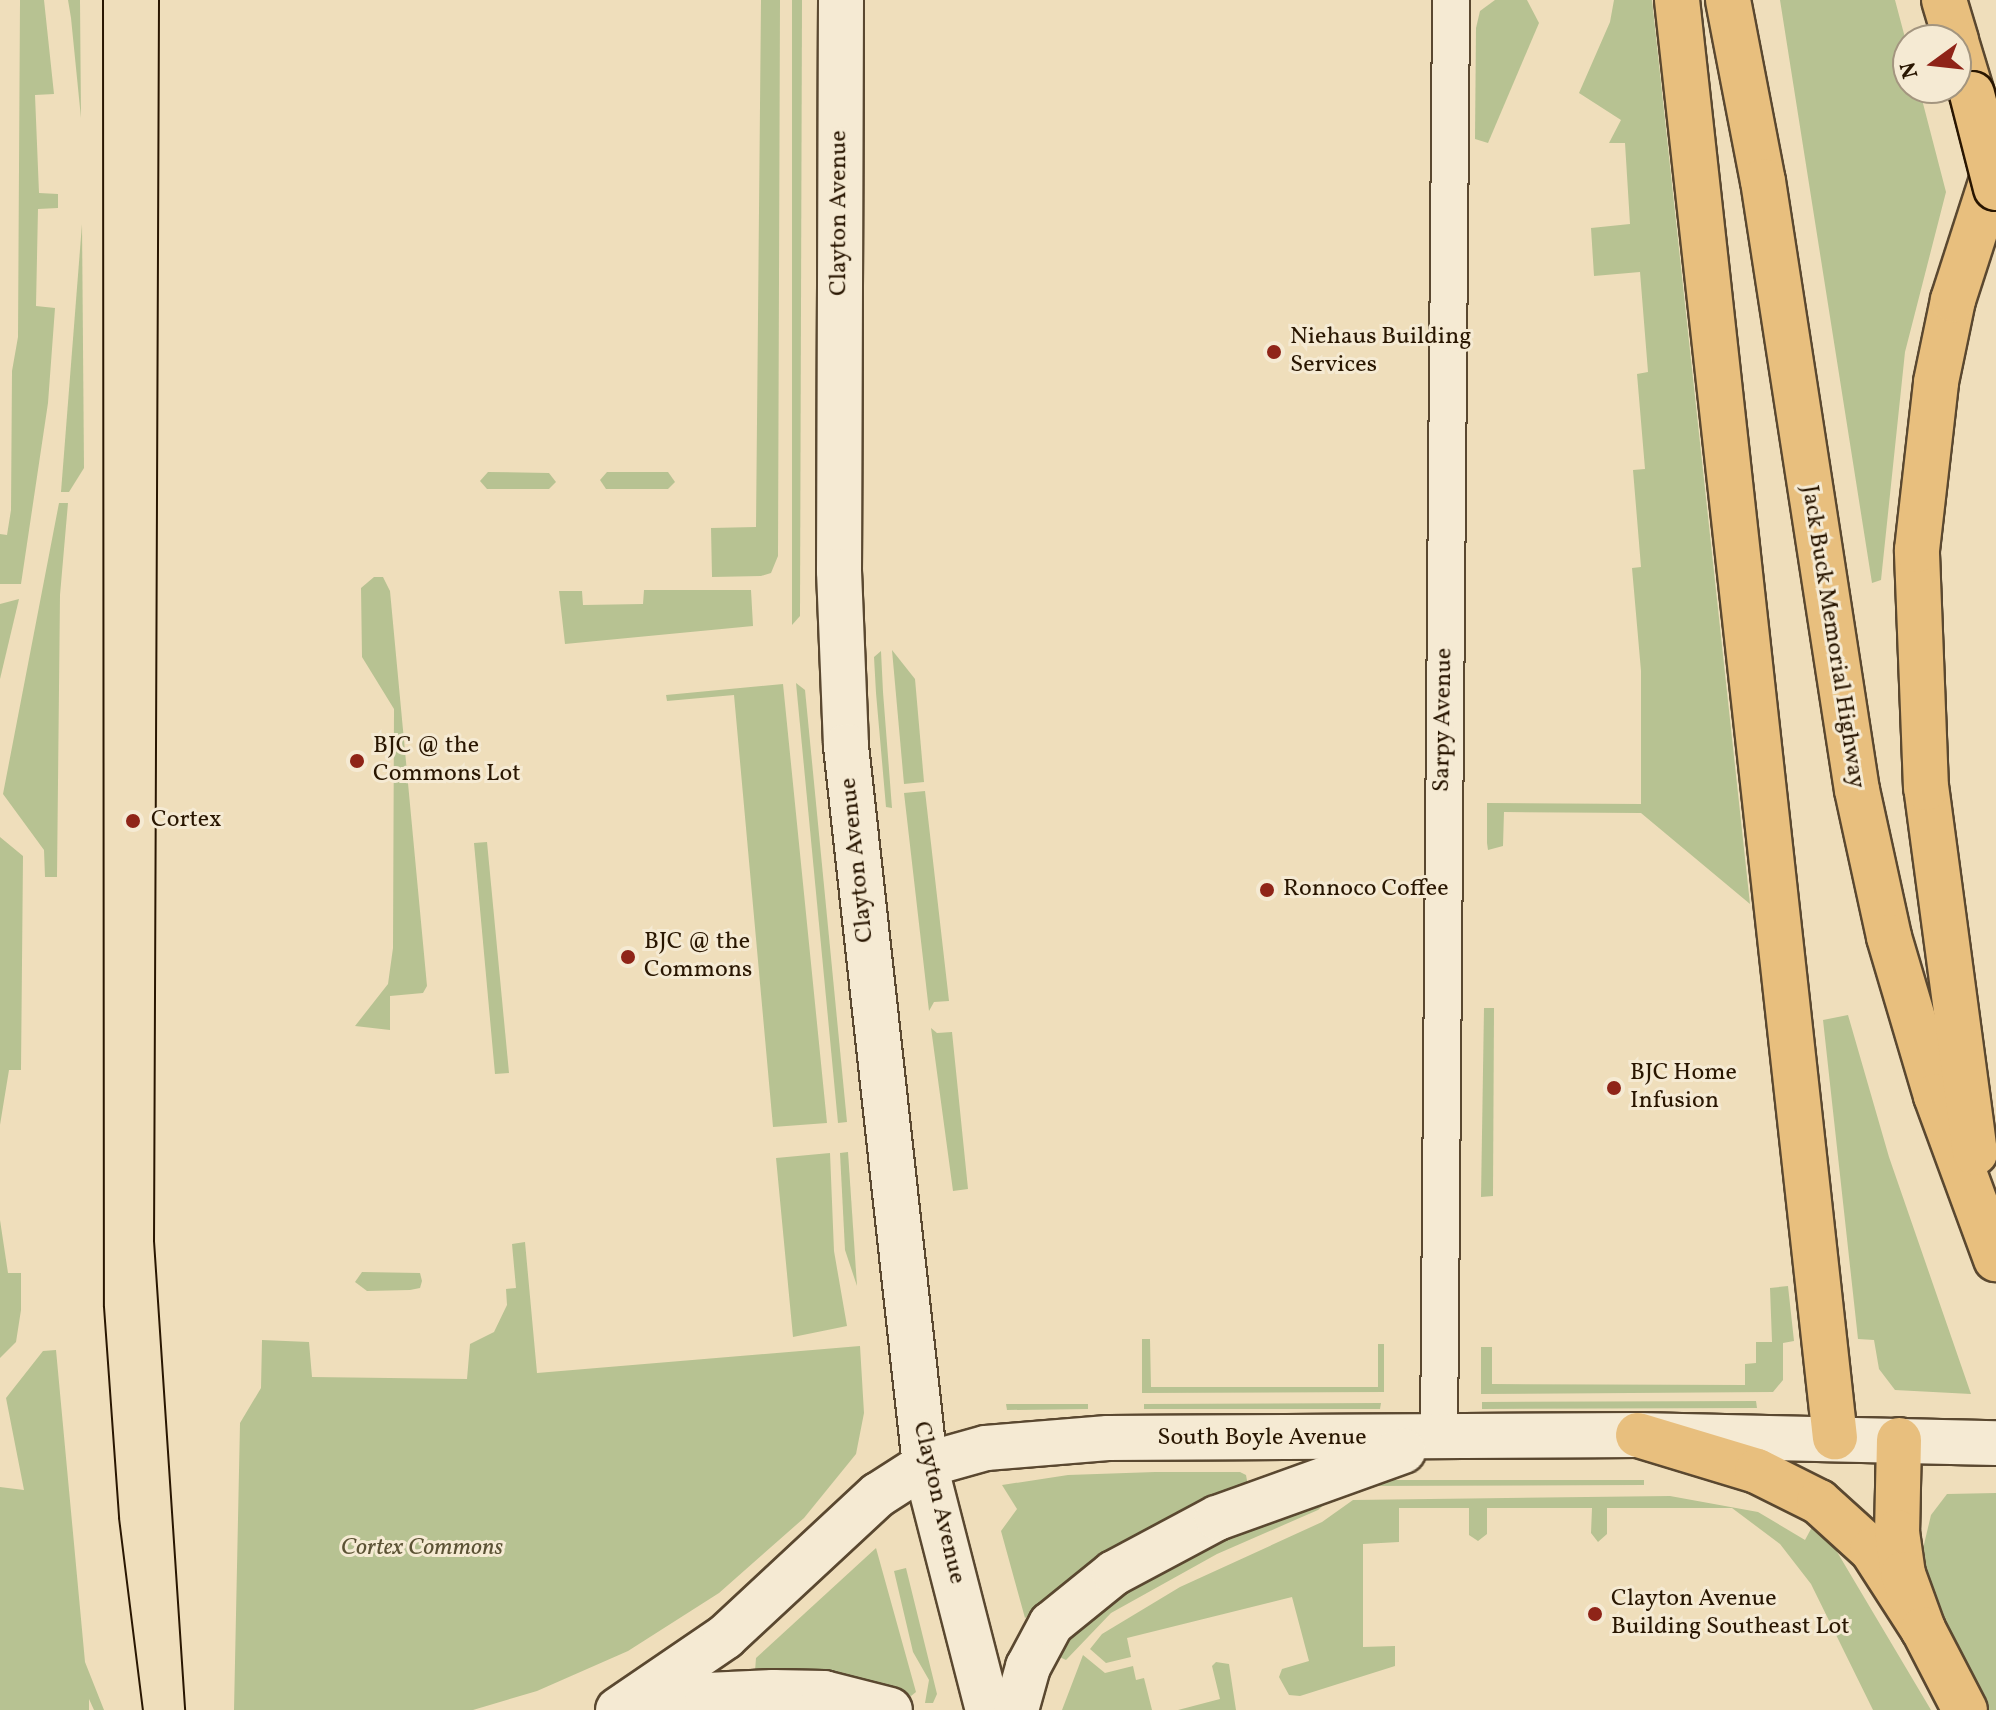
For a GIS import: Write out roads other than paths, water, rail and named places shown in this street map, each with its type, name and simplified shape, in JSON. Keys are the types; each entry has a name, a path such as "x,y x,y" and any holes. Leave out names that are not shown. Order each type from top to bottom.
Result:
{"highway":[{"path":"1677,0 1835,1437"},
{"name":"Jack Buck Memorial Highway","path":"1728,0 1763,181 1857,790 1889,937 1990,1245"},
{"path":"1944,0 1951,24"},
{"path":"1972,94 1996,188"},
{"path":"1990,1245 1926,788 1917,550 1928,444 1950,314 1996,167"},
{"path":"1638,1435 1757,1471 1819,1502 1872,1550 1923,1629 1965,1710"},
{"path":"1899,1440 1897,1532 1903,1574 1923,1629"}],"street":[{"name":"Clayton Avenue","path":"841,0 840,661 906,1328 925,1465 988,1710"},
{"name":"Sarpy Avenue","path":"1439,1439 1451,0"},
{"name":"South Boyle Avenue","path":"618,1710 725,1637 878,1495 925,1465 986,1448 1064,1440 1638,1435 1835,1437 1984,1443"},
{"path":"1016,1710 1028,1667 1051,1624 1114,1573 1217,1518 1439,1439"},
{"path":"618,1710 707,1695 773,1692 824,1693 890,1710"}],"tram line":[{"path":"103,0 104,1307 119,1518 143,1710"},
{"path":"159,0 154,1241 185,1710"}],"place":[{"name":"Niehaus Building Services","path":"1274,352"},
{"name":"BJC @ the Commons Lot","path":"357,761"},
{"name":"Cortex","path":"133,821"},
{"name":"Ronnoco Coffee","path":"1267,890"},
{"name":"BJC @ the Commons","path":"628,957"},
{"name":"BJC Home Infusion","path":"1614,1088"},
{"name":"Clayton Avenue Building Southeast Lot","path":"1595,1614"}],"park label":[{"name":"Cortex Commons","path":"422,1549"}]}
